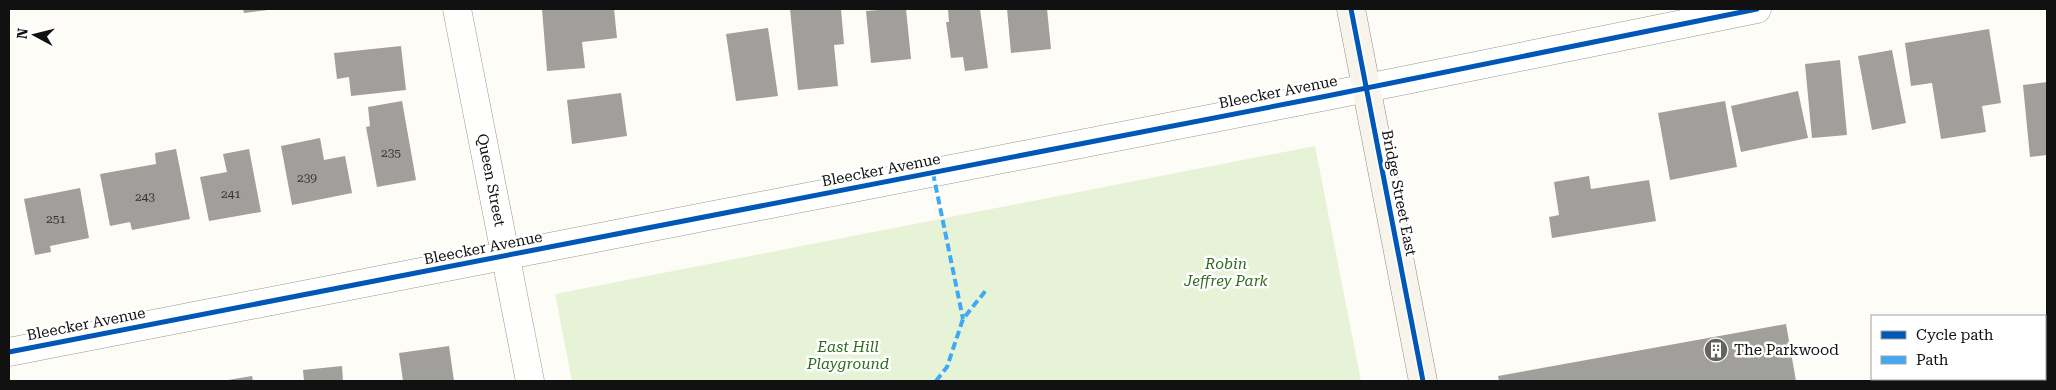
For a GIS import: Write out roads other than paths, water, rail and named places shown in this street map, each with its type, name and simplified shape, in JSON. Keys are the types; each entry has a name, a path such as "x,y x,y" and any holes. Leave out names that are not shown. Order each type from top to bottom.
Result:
{"street":[{"name":"Queen Street","path":"457,9 507,256 530,381"},
{"name":"Bridge Street East","path":"1351,9 1423,381"},
{"name":"Bleecker Avenue","path":"9,352 1366,88 1757,9"}],"place":[{"name":"The Parkwood","path":"1716,350"}],"park label":[{"name":"Robin Jeffrey Park","path":"1226,272"},
{"name":"East Hill Playground","path":"848,356"}]}
